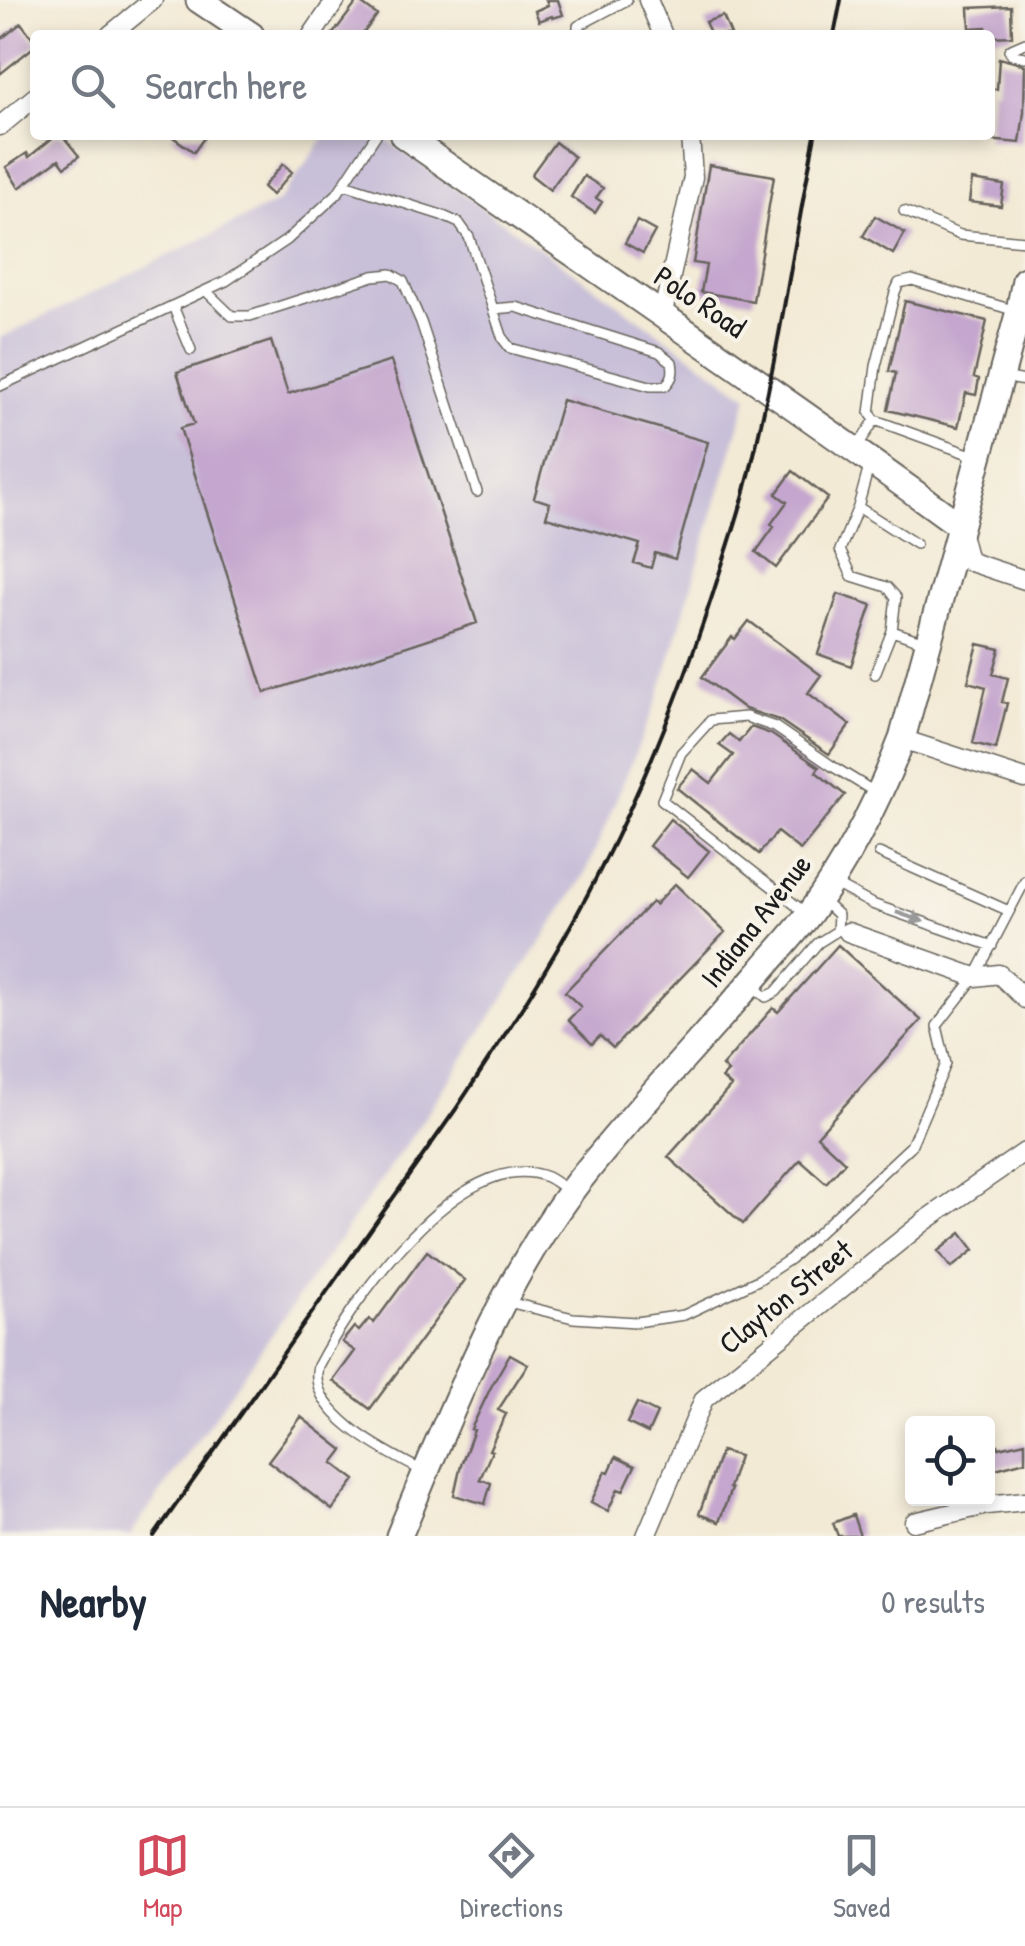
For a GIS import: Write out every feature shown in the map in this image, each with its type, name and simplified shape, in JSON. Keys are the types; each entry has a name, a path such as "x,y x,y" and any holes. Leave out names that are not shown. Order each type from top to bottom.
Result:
{"main road":[{"path":"199,0 244,30"},
{"name":"Polo Road","path":"410,140 775,392 959,525"},
{"name":"Indiana Avenue","path":"399,1536 504,1301 541,1233 585,1173 820,898 880,795 902,739 978,457 1013,379 1025,280"}],"street":[{"path":"116,30 153,0"},
{"path":"315,30 336,0"},
{"path":"648,0 660,30"},
{"path":"0,126 30,101"},
{"path":"662,317 693,177 690,140"},
{"path":"959,525 968,561 1025,580"},
{"path":"902,739 1025,779"},
{"path":"848,932 976,977 1000,974 1025,1000"},
{"name":"Clayton Street","path":"646,1536 704,1399 925,1220 1025,1152"},
{"path":"914,1522 987,1505 1025,1501"}],"lane":[{"path":"578,30 578,26 627,0"},
{"path":"1025,43 1009,50 1012,55 1025,57"},
{"path":"0,386 226,281 287,240 337,194 373,140"},
{"path":"344,184 440,214 458,224 470,238 503,339 510,348 650,386 666,386 672,380 672,362 659,352 516,307 493,308"},
{"path":"904,211 960,235 1025,241"},
{"path":"206,291 232,316 250,316 373,276 390,274 403,281 421,322 477,492"},
{"path":"978,457 875,420 870,412 876,366 895,292 900,283 912,280 1019,312"},
{"path":"173,306 191,350"},
{"path":"875,420 863,455 858,507 840,550 852,576 887,586 896,597 892,631 875,674"},
{"path":"858,507 916,544"},
{"path":"892,631 927,643"},
{"path":"880,795 775,727 746,717 710,720 682,754 662,800 820,898 872,904 992,946"},
{"path":"880,853 1009,911"},
{"path":"504,1301 572,1318 636,1322 684,1315 758,1280 790,1258 911,1146 946,1064 937,1026 976,977 1025,881"},
{"path":"426,1472 378,1446 332,1414 322,1399 316,1376 329,1343 404,1244 429,1218 464,1194 517,1174 547,1178 571,1192"}],"shaded area":[{"path":"322,140 387,140 748,396 659,696 585,875 419,1126 130,1536 0,1536 0,338 278,202"}],"building":[{"path":"546,0 558,0 563,15 539,21 535,11 548,5"},
{"path":"358,1 377,15 366,30 336,30"},
{"path":"1011,6 1012,36 995,37 995,30 986,27 970,28 969,8"},
{"path":"723,16 729,30 709,30 705,22"},
{"path":"21,23 30,35 30,50 0,74 0,40"},
{"path":"999,58 1025,65 1020,143 988,140 995,140"},
{"path":"50,140 66,140 79,156 65,167 59,159 19,188 6,167 27,153 29,157"},
{"path":"177,140 202,140 194,152"},
{"path":"555,142 574,157 550,190 531,175"},
{"path":"283,164 292,172 272,195 263,187"},
{"path":"709,165 774,176 753,301 701,292 706,265 693,263"},
{"path":"584,176 603,188 596,198 602,202 595,213 571,197"},
{"path":"972,180 1004,185 1001,206 969,202"},
{"path":"875,216 905,233 893,254 863,236"},
{"path":"637,221 655,231 643,253 625,243"},
{"path":"905,301 987,321 974,377 979,379 976,395 966,393 958,427 888,410 896,373 889,371"},
{"path":"271,341 288,394 391,361 477,623 265,693 180,428 194,424 177,372"},
{"path":"562,400 708,442 675,559 655,553 651,568 634,563 640,544 546,517 550,503 534,498"},
{"path":"793,471 828,498 776,568 756,552 787,502 776,494"},
{"path":"838,594 872,605 851,666 818,654"},
{"path":"749,621 821,675 808,693 850,725 829,754 779,720 745,709 702,677"},
{"path":"978,644 1000,649 993,674 1008,678 1002,702 1007,703 996,749 973,743 986,687 968,682"},
{"path":"751,727 771,734 819,767 816,772 845,795 800,850 777,832 759,854 677,788 693,769 711,783 733,755 719,745 729,734 739,742"},
{"path":"670,819 709,851 688,877 649,846"},
{"path":"675,884 725,932 613,1048 600,1036 592,1044 568,1020 581,1007 565,992 652,902 655,905"},
{"path":"838,945 921,1020 817,1136 845,1162 826,1183 800,1160 743,1224 668,1157 731,1086 722,1078 728,1072 722,1066 773,1008 778,1012"},
{"path":"961,1233 974,1250 951,1268 938,1251"},
{"path":"427,1251 465,1280 370,1409 333,1381 355,1351 342,1342 354,1327 359,1331 369,1319 374,1323"},
{"path":"510,1354 528,1364 498,1410 506,1414 480,1479 491,1483 485,1504 454,1495 474,1430 471,1429"},
{"path":"637,1403 657,1413 648,1433 627,1423"},
{"path":"301,1417 343,1450 333,1463 355,1480 332,1510 268,1461"},
{"path":"1025,1442 1025,1461 995,1469 995,1446"},
{"path":"721,1451 739,1456 719,1522 699,1514"},
{"path":"616,1457 635,1466 608,1511 591,1502"},
{"path":"853,1515 860,1536 838,1536 833,1523"}],"railway":[{"path":"835,30 841,0"},
{"path":"154,1536 489,1059 570,927 621,827 686,671 742,502 770,382 814,140"}]}
